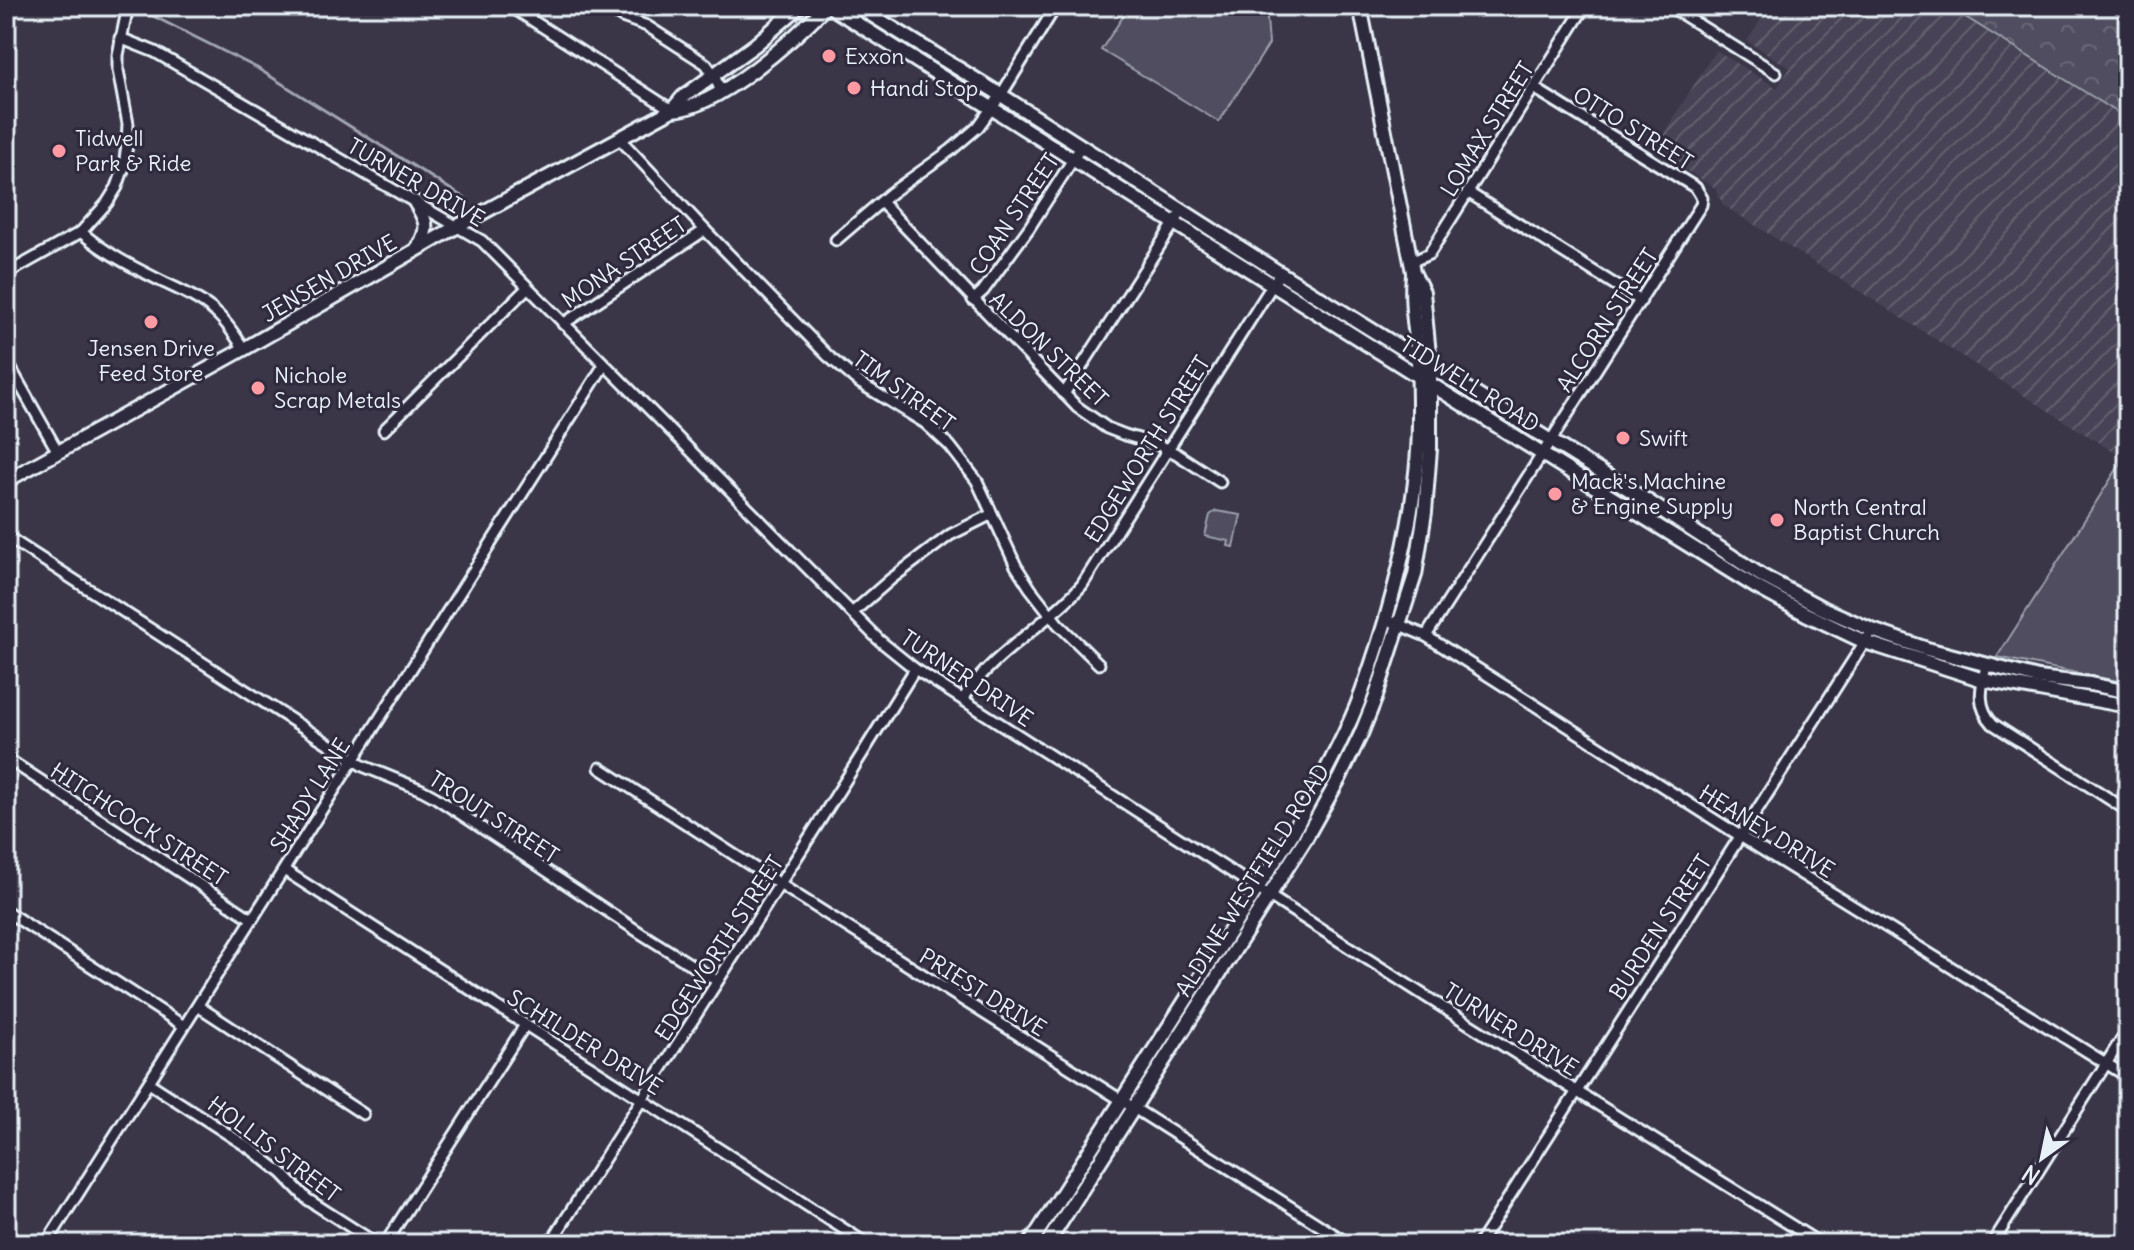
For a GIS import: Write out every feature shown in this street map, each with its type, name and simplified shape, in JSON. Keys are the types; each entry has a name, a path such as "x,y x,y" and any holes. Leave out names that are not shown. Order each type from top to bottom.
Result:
{"main road":[{"name":"JENSEN DRIVE","path":"6,481 458,226 672,110 683,97 755,45 800,6"},
{"name":"JENSEN DRIVE","path":"672,110 684,110 721,92 801,32 828,6"},
{"name":"TIDWELL ROAD","path":"828,6 1542,454 1759,582 1820,607 1869,636 1983,680 2128,708"},
{"name":"TIDWELL ROAD","path":"857,6 1646,500 1759,582"},
{"name":"ALDINE WESTFIELD ROAD","path":"1030,1244 1292,834 1361,693 1418,512 1430,449 1430,365 1423,292 1412,267 1360,6"},
{"path":"415,202 426,227 425,236 416,250"},
{"name":"ALDINE WESTFIELD ROAD","path":"1047,1244 1304,841 1350,757 1375,699 1415,575 1418,449 1412,267"},
{"path":"1636,512 1646,500"},
{"name":"TIDWELL ROAD","path":"1869,636 2038,678 2128,692"},
{"path":"1187,996 1199,1004"},
{"path":"1051,1211 1064,1218"}],"street":[{"path":"510,6 672,110"},
{"path":"605,6 622,17 647,26 706,64 721,92"},
{"path":"836,240 891,193 969,136 1001,95 1056,6"},
{"name":"LOMAX STREET","path":"1412,267 1429,254 1585,6"},
{"path":"1669,6 1776,73"},
{"path":"6,274 81,232 117,187 127,144 128,124 118,70 126,11"},
{"name":"TURNER DRIVE","path":"120,38 155,52 482,241 879,640 915,669 1576,1092 1821,1244"},
{"name":"OTTO STREET","path":"1534,88 1696,188 1702,198 1701,205"},
{"name":"TIM STREET","path":"619,138 840,367 925,423 950,446 977,481 1016,566 1051,615 1099,664"},
{"name":"COAN STREET","path":"973,300 1011,253 1081,147"},
{"path":"1469,193 1641,301"},
{"name":"ALDON STREET","path":"881,202 1064,394 1093,419 1107,428 1168,450 1220,482"},
{"name":"ALCORN STREET","path":"1426,636 1701,205"},
{"path":"1064,394 1182,211"},
{"name":"MONA STREET","path":"563,324 705,230"},
{"path":"81,232 119,260 209,307 244,349"},
{"name":"EDGEWORTH STREET","path":"963,699 989,668 1082,585 1280,273"},
{"path":"384,430 527,288"},
{"path":"6,360 58,452"},
{"name":"SHADY LANE","path":"46,1244 604,365"},
{"path":"852,613 950,535 992,514"},
{"name":"TROUT STREET","path":"6,536 353,760 435,797 717,981"},
{"name":"HEANEY DRIVE","path":"1385,618 1426,636 2128,1077"},
{"name":"BURDEN STREET","path":"1479,1244 1869,636"},
{"path":"1986,666 1982,708 1993,724 2128,811"},
{"name":"EDGEWORTH STREET","path":"552,1240 781,885 915,669"},
{"name":"HITCHCOCK STREET","path":"6,758 252,919"},
{"name":"PRIEST DRIVE","path":"600,768 1349,1244"},
{"name":"SCHILDER DRIVE","path":"284,870 867,1244"},
{"path":"6,911 184,1026"},
{"path":"198,1006 363,1114"},
{"path":"385,1244 525,1025"},
{"path":"1992,1244 2128,1029"},
{"name":"HOLLIS STREET","path":"149,1083 251,1149 282,1173 307,1199 377,1244"},
{"path":"552,1240 567,1244"}],"shaded area":[{"path":"1770,6 1798,6 1818,18 1826,6 1946,6 2128,120 2128,440 2118,455 1723,205 1715,188 1653,150 1716,50 1777,88 1790,68 1747,41"}],"green space":[{"path":"1130,6 1266,6 1269,44 1219,122 1101,50"},
{"path":"1948,6 2128,6 2128,119"},
{"path":"2128,452 2128,683 1997,657"},
{"path":"1216,511 1241,515 1234,547 1228,546 1229,541 1205,536 1210,515"}],"waterway":[{"path":"133,6 257,68 466,199"}],"place":[{"name":"Exxon","path":"829,56"},
{"name":"Handi Stop","path":"854,88"},
{"name":"Tidwell Park & Ride","path":"59,151"},
{"name":"Jensen Drive Feed Store","path":"151,322"},
{"name":"Nichole Scrap Metals","path":"258,388"},
{"name":"Swift","path":"1623,438"},
{"name":"Mack's Machine & Engine Supply","path":"1555,494"},
{"name":"North Central Baptist Church","path":"1777,520"}]}
